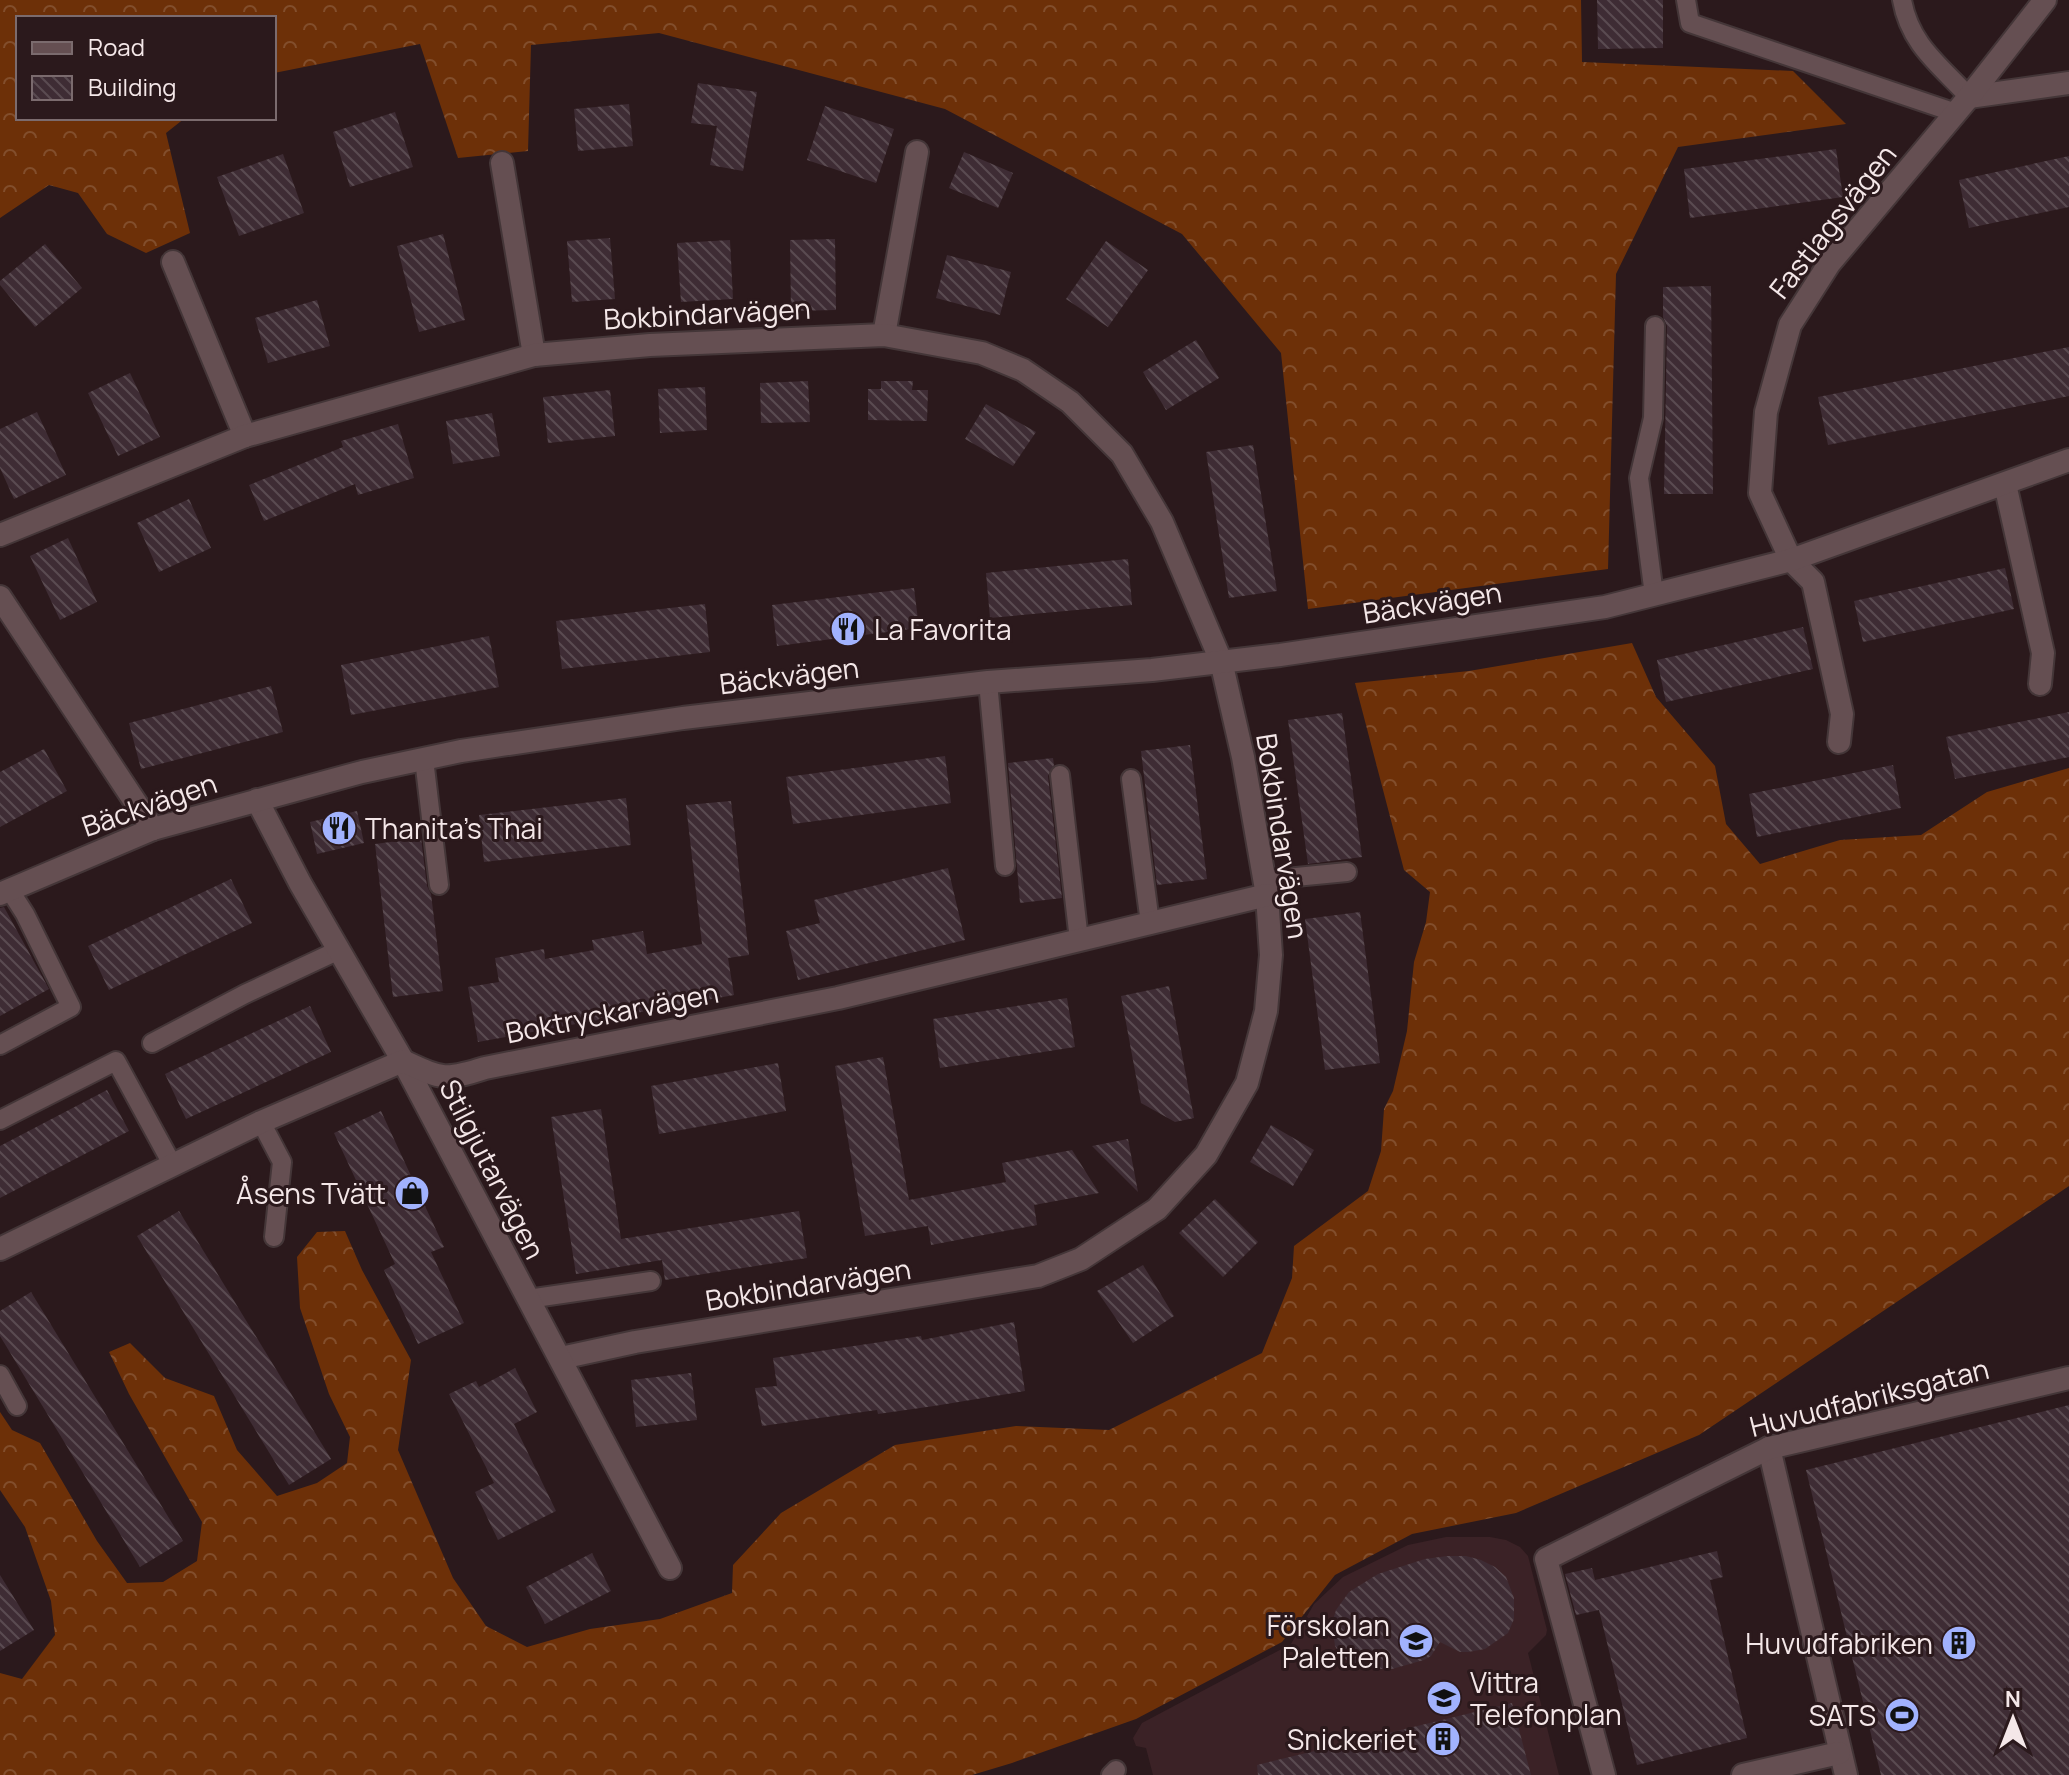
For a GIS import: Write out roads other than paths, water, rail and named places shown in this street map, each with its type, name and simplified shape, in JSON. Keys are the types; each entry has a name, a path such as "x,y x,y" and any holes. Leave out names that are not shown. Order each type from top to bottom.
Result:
{"street":[{"name":"Fastlagsvägen","path":"1791,560 1760,493 1766,412 1790,325 1829,264 2045,0"},
{"path":"1962,105 2069,83"},
{"path":"884,335 917,152"},
{"path":"502,163 534,355"},
{"path":"173,262 245,436"},
{"name":"Bokbindarvägen","path":"0,535 245,436 534,355 650,345 884,335 982,353 1023,370 1070,402 1122,454 1162,522 1221,661 1243,757 1266,887 1271,955 1266,1011 1247,1083 1206,1155 1157,1209 1081,1259 1038,1276 635,1342 561,1358"},
{"name":"Bäckvägen","path":"5,892 153,829 362,772 569,733 988,682 1152,670 1342,646 1605,607 1791,560 2069,460"},
{"path":"2005,484 2043,653 2040,684"},
{"path":"1791,560 1813,582 1842,714 1839,742"},
{"path":"0,597 153,829"},
{"name":"Stilgjutarvägen","path":"257,800 300,883 403,1061 670,1568"},
{"name":"Boktryckarvägen","path":"403,1061 435,1075 454,1077 485,1068 838,998 1150,923 1266,887"},
{"path":"0,1249 261,1122 403,1061"},
{"name":"Huvudfabriksgatan","path":"1604,1775 1546,1559 1769,1448 2069,1378"},
{"path":"1769,1448 1846,1775"},
{"path":"1743,1775 1839,1753"}],"lane":[{"path":"1686,0 1690,23 1962,105"},
{"path":"1902,0 1905,20 1922,50 1962,105"},
{"path":"1654,595 1639,478 1653,418 1655,326"},
{"path":"988,682 1005,866"},
{"path":"424,759 439,885"},
{"path":"1060,775 1079,940"},
{"path":"1131,779 1150,923"},
{"path":"1266,887 1347,872"},
{"path":"0,1045 71,1007 25,914 5,892"},
{"path":"152,1043 245,994 339,950"},
{"path":"0,1120 116,1061 172,1164"},
{"path":"261,1122 282,1162 274,1237"},
{"path":"528,1299 651,1281"},
{"path":"0,1375 17,1406"}],"place":[{"name":"La Favorita","path":"848,629"},
{"name":"Thanita's Thai","path":"339,828"},
{"name":"Åsens Tvätt","path":"412,1193"},
{"name":"Förskolan Paletten","path":"1416,1641"},
{"name":"Huvudfabriken","path":"1959,1643"},
{"name":"Vittra Telefonplan","path":"1444,1698"},
{"name":"SATS","path":"1902,1715"},
{"name":"Snickeriet","path":"1443,1739"}]}
